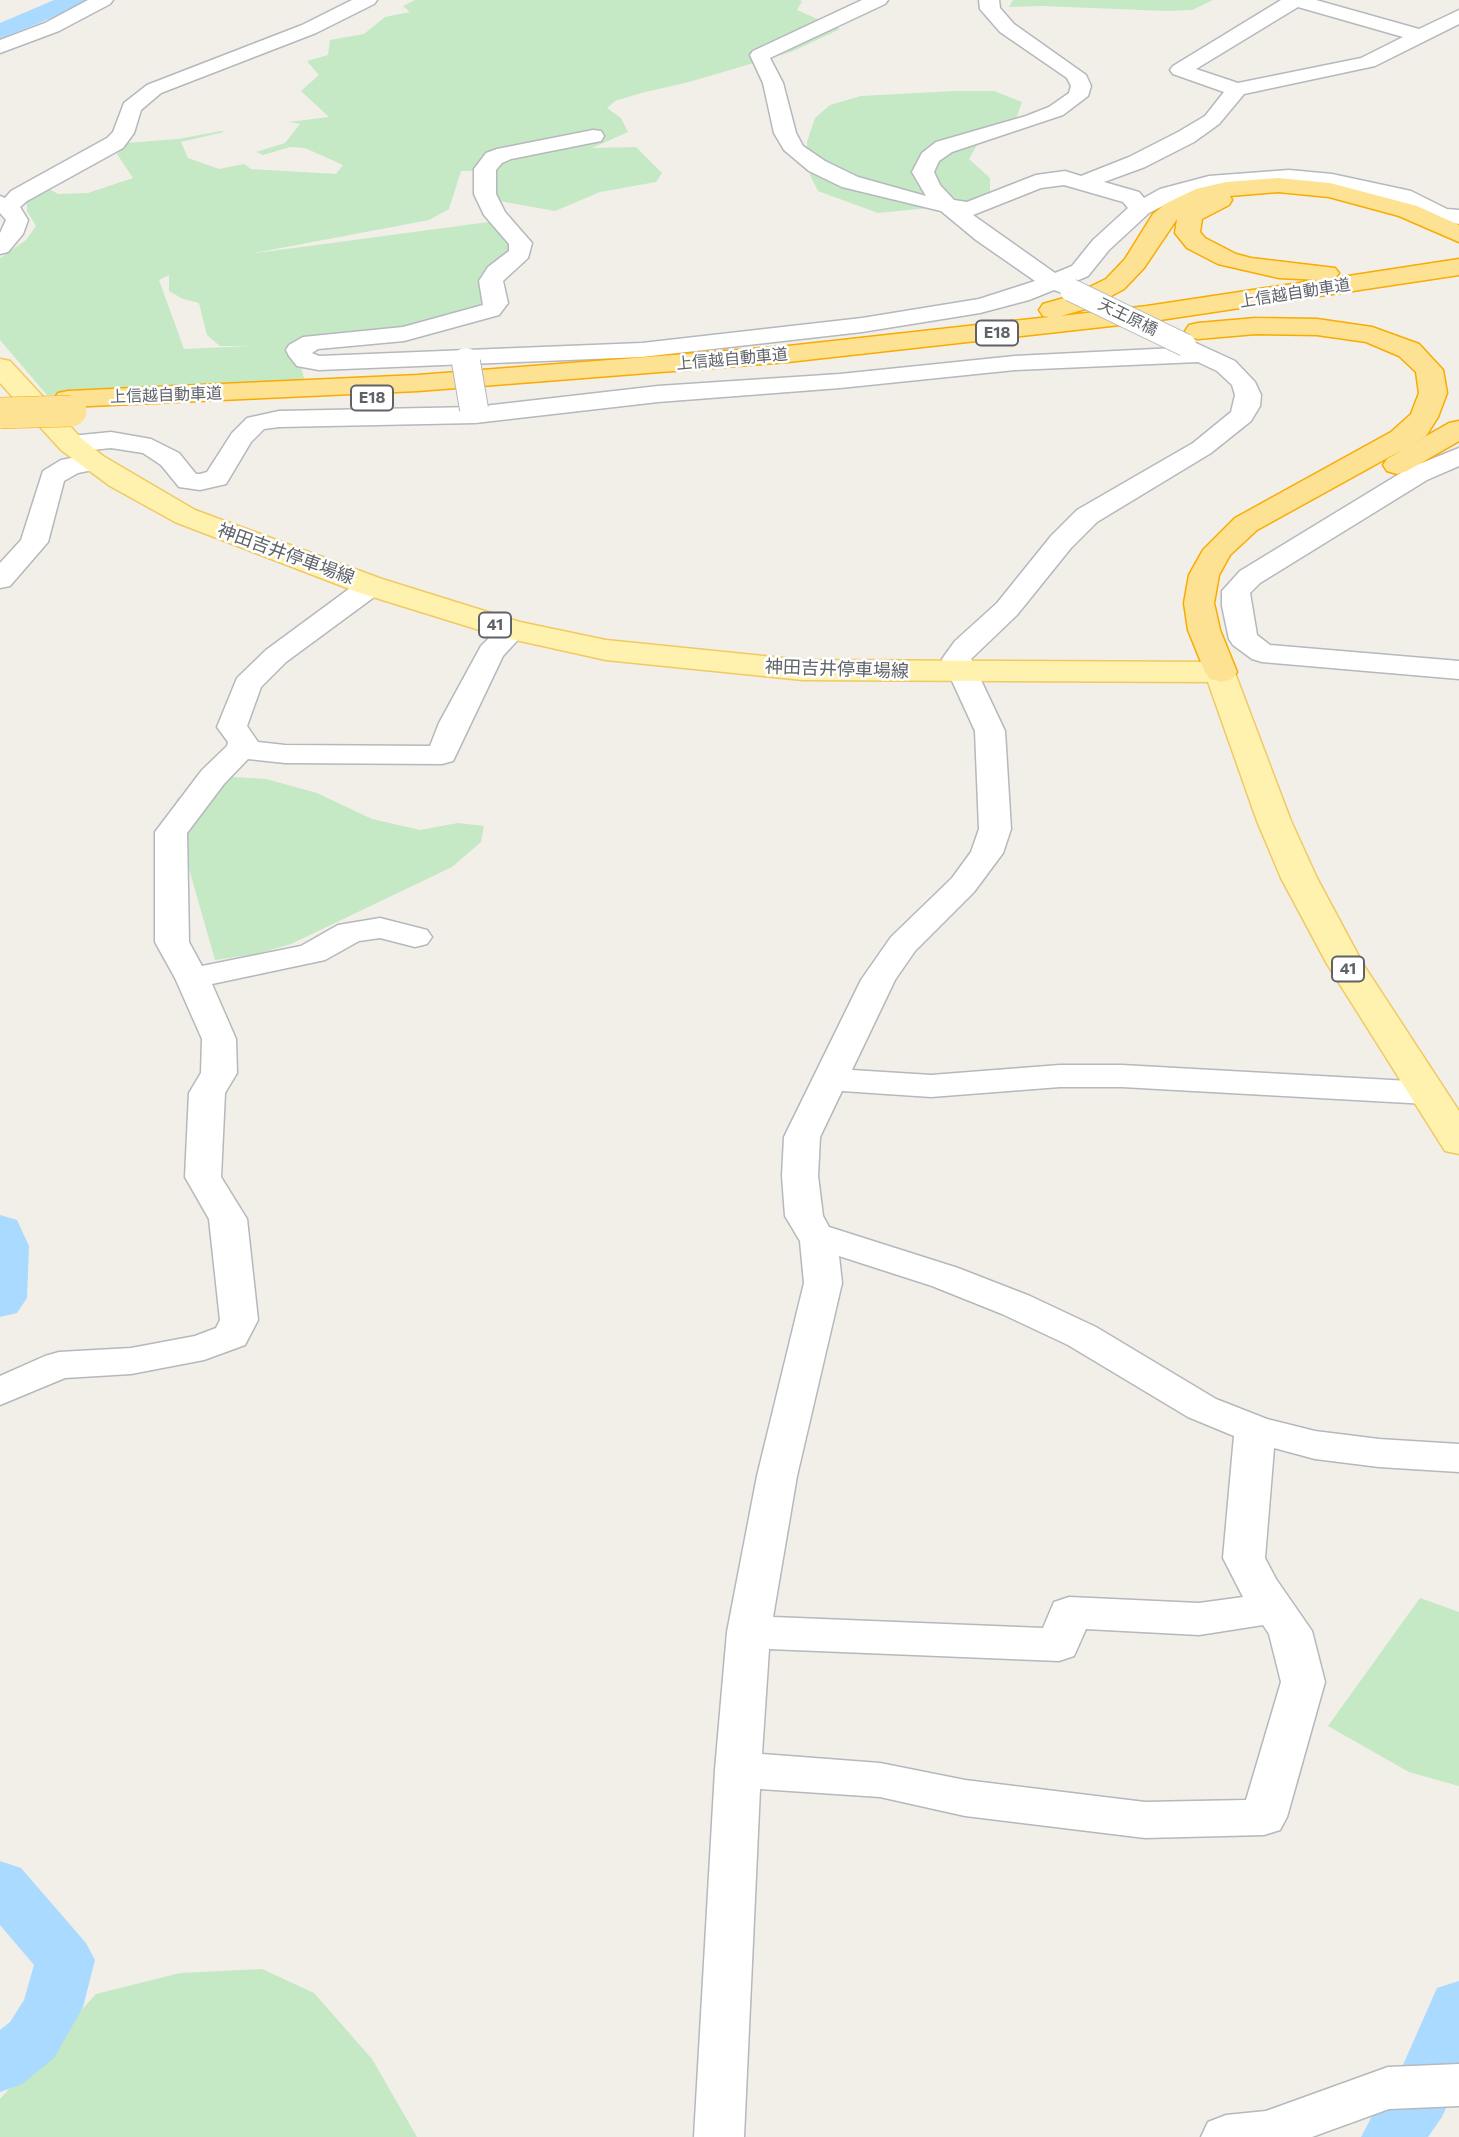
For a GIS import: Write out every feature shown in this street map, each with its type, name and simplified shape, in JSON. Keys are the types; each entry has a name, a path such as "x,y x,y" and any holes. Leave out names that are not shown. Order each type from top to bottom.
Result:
{"highway":[{"path":"540,375 897,336 1056,309 1080,302 1115,284 1135,263 1168,214 1189,200 1226,189 1278,185 1331,190 1408,211 1459,234"},
{"path":"1259,194 1304,194 1376,209 1424,228 1456,264 1361,272 1279,270 1238,262 1208,251 1188,233 1187,223 1192,215 1203,207 1219,200 1259,194"},
{"name":"上信越自動車道","path":"0,413 69,405 540,375 788,355 1039,328 1253,299 1456,264"},
{"name":"上信越自動車道","path":"0,400 69,405 392,397 673,377 1035,341 1160,325 1456,264"},
{"path":"673,377 776,372 1225,328 1317,327 1347,330 1393,342 1409,350 1429,370 1433,381 1430,406 1424,417 1396,443"},
{"path":"1221,672 1200,616 1203,575 1218,550 1246,524 1348,466 1396,443 1459,396"},
{"path":"1200,590 1219,568 1252,545 1457,436"}],"main road":[{"name":"神田吉井停車場線","path":"0,367 82,453 120,480 185,516 371,586 513,630 606,650 732,665 964,672 1221,672"},
{"name":"41","path":"1221,672 1274,821 1299,878 1345,964 1459,1142"}],"street":[{"path":"0,47 52,27 103,0"},
{"path":"0,247 12,234 17,220 4,205 115,143 122,133 131,107 154,89 309,29 367,0"},
{"path":"877,0 760,55 773,83 785,133 795,150 817,166 850,182 923,202 969,209 1047,178 1065,178 1131,197 1141,208"},
{"name":"天王原橋","path":"964,672 956,659 965,647 1007,609 1060,542 1087,516 1202,448 1242,416 1248,395 1243,382 1226,366 1062,285 984,235 948,206 930,187 923,172 930,158 944,147 1056,111 1078,96 1081,86 1076,75 1007,28 990,9 989,0"},
{"path":"1419,35 1295,0 1180,70 1237,89 1368,62 1459,16"},
{"path":"1084,182 1137,162 1186,137 1212,120 1237,89"},
{"path":"593,136 494,158 485,169 485,194 495,215 522,243 520,253 496,272 491,281 496,303 491,310 404,334 312,342 298,350 306,362 465,359 642,351 862,325 980,306 1062,285 1080,271 1101,245 1141,208 1168,194 1209,183 1289,177 1371,188 1403,196 1442,215 1459,217"},
{"path":"404,334 424,341 453,344 463,351 475,412"},
{"path":"0,580 34,542 52,477 70,466 82,453 111,440 151,447 170,460 188,481 200,482 217,478 241,438 256,424 308,417 475,412 840,381 1015,363 1194,350"},
{"path":"1457,436 1418,474 1250,577 1236,591 1236,606 1243,639 1262,653 1459,670"},
{"path":"0,1392 59,1365 131,1361 204,1347 231,1336 239,1321 228,1219 203,1177 207,1093 219,1073 219,1039 192,978 172,942 171,832 213,777 241,749 243,741 232,727 247,684 276,656 371,586"},
{"path":"241,749 285,754 442,755 454,723 491,652 513,630"},
{"path":"719,2137 738,1770 749,1632 776,1476 823,1283 823,1258 818,1236 804,1216 800,1177 803,1137 878,980 903,944 963,885 987,853 995,829 990,731 964,672"},
{"path":"1221,672 1459,689"},
{"path":"192,978 313,953 350,932 380,928 415,937"},
{"path":"828,1080 931,1086 1060,1076 1122,1076 1427,1093"},
{"path":"818,1236 945,1277 1016,1305 1082,1336 1202,1408 1255,1429 1315,1445 1379,1453 1459,1458"},
{"path":"738,1770 880,1780 965,1798 1145,1820 1264,1817 1303,1682 1290,1631 1258,1586 1244,1558 1255,1429"},
{"path":"749,1632 1059,1645 1069,1613 1199,1619 1273,1608"},
{"path":"1226,2137 1266,2132 1388,2088 1459,2085"}],"green space":[{"path":"415,0 799,0 802,1 797,10 840,29 791,52 615,101 607,108 621,118 628,132 592,148 636,147 662,173 656,182 600,192 555,211 494,200 489,171 461,171 449,209 429,220 249,254 496,221 517,243 488,305 403,332 295,344 305,382 47,395 0,340 0,258 26,240 36,226 27,211 27,200 47,188 58,194 88,193 133,178 117,154 126,143 178,139 221,131 224,132 181,142 188,158 219,169 244,164 251,169 336,174 343,165 305,148 290,147 263,155 256,152 285,143 300,124 289,122 329,117 301,91 319,75 307,61 328,55 330,40 364,34 385,17 410,12 403,6","holes":["169,275 169,291 183,299 199,303 207,335 220,346 251,346 184,349 159,280"]},
{"path":"1013,0 1213,0 1192,10 1167,11 1009,7"},
{"path":"994,91 1022,102 1016,119 1002,136 977,145 969,159 990,178 990,193 960,205 878,213 818,191 808,171 807,142 815,118 830,105 861,96"},
{"path":"232,777 266,779 317,793 372,819 420,830 458,823 484,826 481,842 452,867 291,944 256,954 215,960 176,823 177,799 198,785"},
{"path":"1420,1598 1459,1612 1459,1786 1409,1772 1328,1726"},
{"path":"262,1969 314,1993 372,2059 417,2137 0,2137 0,2099 96,1994 180,1973"}],"waterway":[{"path":"0,32 74,0"},
{"path":"0,1230 5,1246 3,1298 0,1302"},
{"path":"0,1884 65,1960 53,2007 32,2040 0,2066"},
{"path":"1393,2137 1420,2098 1459,2006"}]}
